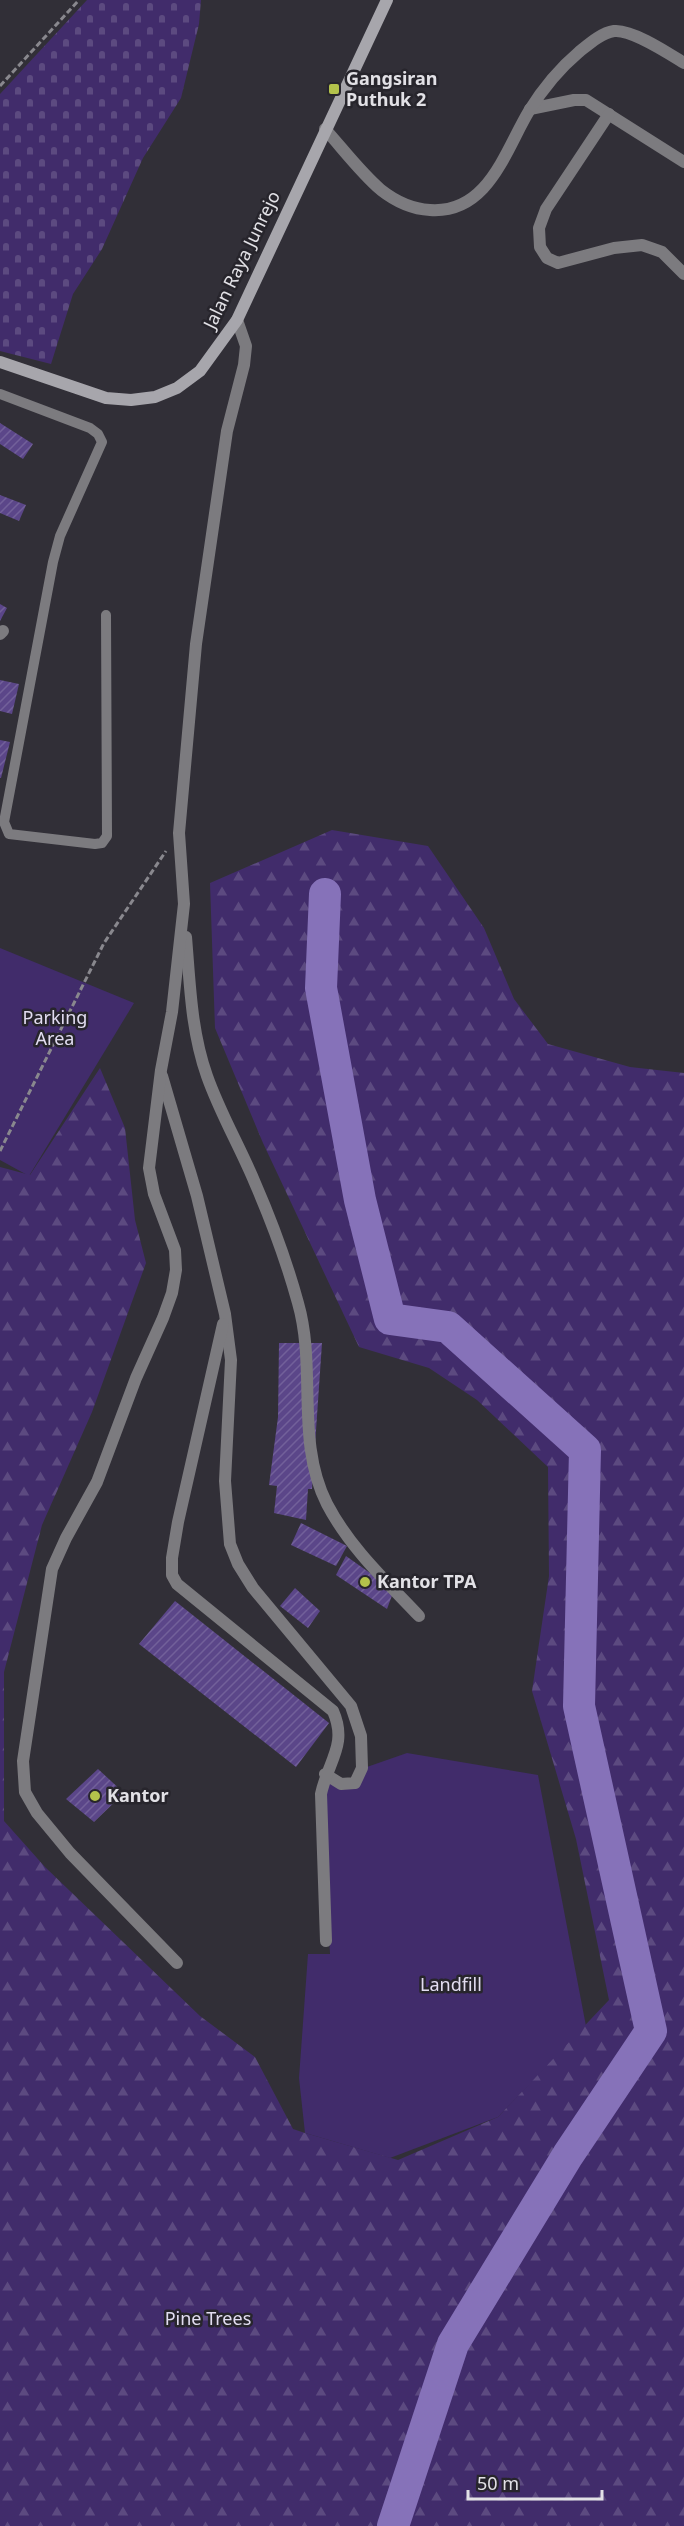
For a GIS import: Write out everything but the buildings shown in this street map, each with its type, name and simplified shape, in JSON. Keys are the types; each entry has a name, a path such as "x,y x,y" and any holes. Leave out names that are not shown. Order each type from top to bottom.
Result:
{"street":[{"name":"Jalan Raya Junrejo","path":"0,362 106,398 131,400 155,397 177,388 200,371 237,320 387,0"},
{"path":"325,129 380,189 403,204 422,210 441,211 460,207 475,198 491,181 530,109 569,60 602,36 614,31 629,33 684,63"},
{"path":"530,109 574,100 586,100 684,162"},
{"path":"609,114 546,208 539,228 540,247 547,258 558,263 614,248 642,245 662,252 684,274"},
{"path":"237,320 246,346 244,364 227,431 196,644 179,833 192,1021 207,1076 255,1183 298,1305 306,1344 312,1465 327,1503 353,1547 419,1616"},
{"path":"177,1963 70,1853 37,1813 25,1792 22,1761 52,1569 66,1538 97,1482 136,1378 172,1293 176,1270 175,1250 154,1194 149,1168 161,1070 172,1012 184,904"},
{"path":"161,1070 197,1196 225,1314 231,1360 225,1481 230,1544 238,1564 253,1588 351,1706 361,1736 362,1768 355,1783 341,1784 325,1774"},
{"path":"225,1314 178,1522 172,1558 172,1575 177,1584 333,1711 340,1736 325,1774 321,1794 326,1941"}],"lane":[{"path":"0,394 90,428 98,434 102,442 60,536 53,562 4,822 9,834 95,844 102,843 107,836 106,615"}],"path":[{"path":"0,86 79,0"},
{"path":"0,1151 104,943 146,878 179,833"}],"green space":[{"path":"87,0 201,0 199,24 181,98 143,158 102,249 73,294 51,364 0,351 0,94"},
{"name":"Pine Trees","path":"332,830 428,846 484,928 514,999 548,1044 630,1067 684,1073 684,2526 0,2526 0,1167 30,1175 100,1068 125,1128 135,1220 146,1263 92,1412 42,1525 4,1672 4,1821 45,1867 200,2016 255,2057 293,2129 305,2133 398,2160 498,2117 609,2000 576,1839 532,1691 549,1576 548,1467 477,1400 429,1368 359,1347 263,1143 215,1028 210,883"},
{"name":"Parking Area","path":"0,948 134,1003 29,1176 0,1160"},
{"name":"Landfill","path":"407,1753 538,1775 586,2026 498,2117 390,2158 305,2133 299,2078 308,1954 330,1954 322,1794 326,1776 340,1786 364,1768"}],"waterway":[{"path":"325,894 321,988 360,1200 390,1319 448,1327 585,1450 579,1706 651,2031 568,2155 453,2344 393,2526"}],"place":[{"name":"Gangsiran Puthuk 2","path":"334,89"},
{"name":"Kantor TPA","path":"365,1582"},
{"name":"Kantor","path":"95,1796"}]}
